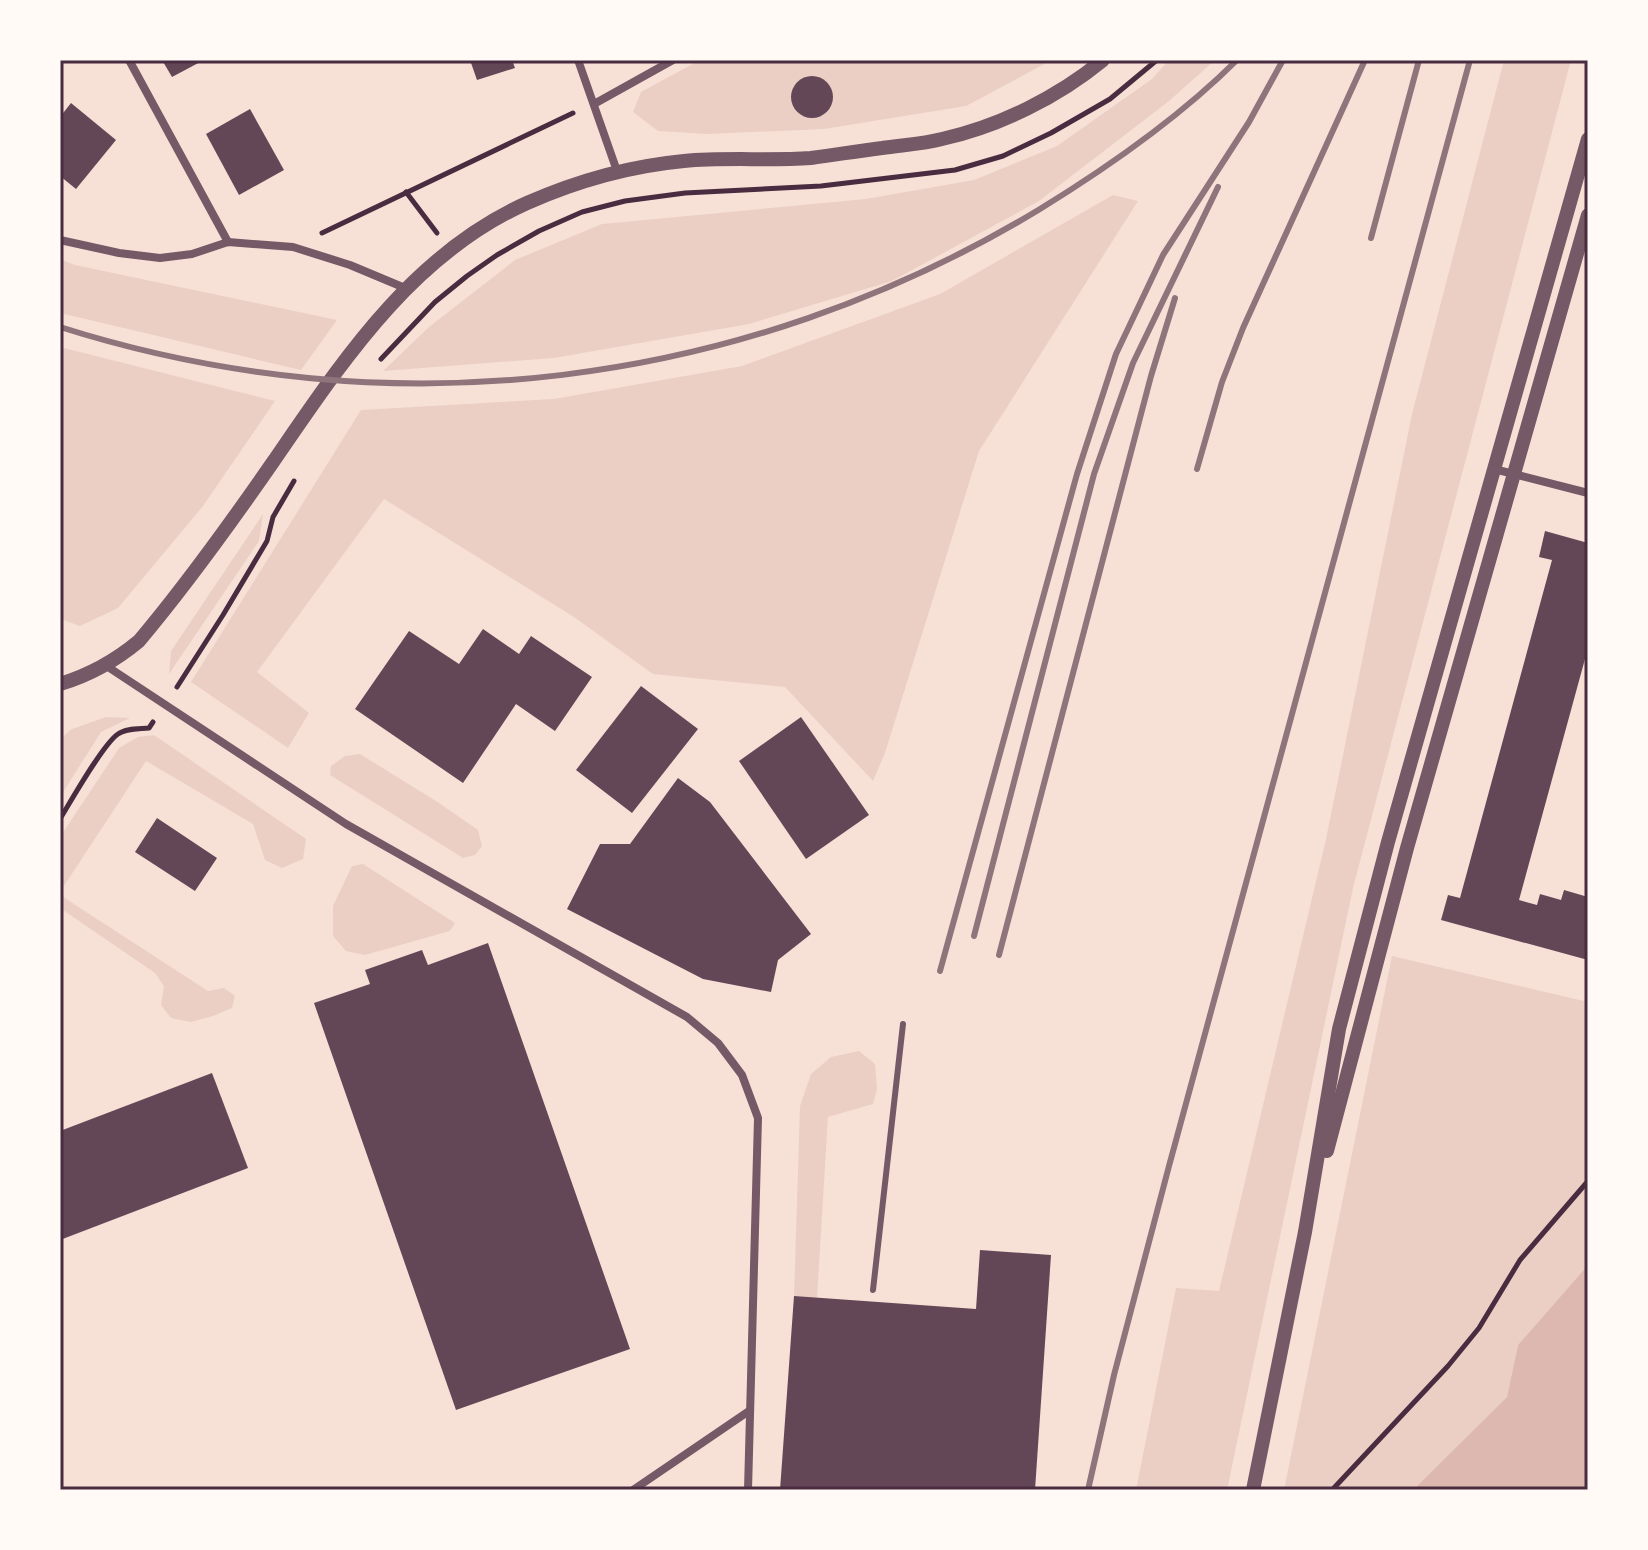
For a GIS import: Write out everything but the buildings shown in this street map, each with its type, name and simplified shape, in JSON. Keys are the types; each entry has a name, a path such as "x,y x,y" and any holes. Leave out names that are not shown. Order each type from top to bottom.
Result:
{"street":[{"path":"129,60 228,242"},
{"path":"578,60 617,171"},
{"path":"594,104 673,60"},
{"path":"60,684 105,665 139,641 221,537 329,381 378,318 405,288 483,227 526,203 617,171 684,161 810,158 941,140 988,126 1035,104 1103,60"},
{"path":"1253,1490 1305,1232 1339,1029 1388,842 1588,139"},
{"path":"1305,1232 1407,848 1588,215"},
{"path":"60,240 160,258 192,254 228,242 293,247 350,265 405,288"},
{"path":"1494,469 1588,493"},
{"path":"105,665 346,824 687,1017 718,1043 742,1075 758,1118 748,1490"},
{"path":"633,1490 749,1411"}],"lane":[{"path":"873,1290 903,1024"}],"path":[{"path":"371,370 435,302 467,276 539,231 582,212 625,201 685,193 821,186 955,170 1003,156 1051,133 1110,99 1157,60"},
{"path":"293,247 594,104"},
{"path":"60,819 117,734 149,728 165,705 267,541 273,517 296,476"},
{"path":"1332,1490 1456,1357 1479,1328 1520,1260 1588,1181"}],"shaded area":[{"path":"700,60 1052,60 966,106 824,129 707,134 658,131 633,112 641,92"},
{"path":"1169,60 1215,60 1169,101 1039,201 892,281 749,324 554,358 383,371 429,327 515,260 602,224 866,199 974,180 1057,146 1152,79"},
{"path":"1504,60 1571,60 1353,888 1227,1490 1136,1490 1176,1288 1219,1291 1326,839 1412,414"},
{"path":"1113,195 1138,201 979,451 885,753 873,781 785,687 653,674 574,617 384,499 257,672 309,713 288,748 191,682 361,410 554,399 742,366 940,294"},
{"path":"60,259 75,265 337,320 301,370 60,313"},
{"path":"60,347 275,401 203,506 118,608 80,626 60,619"},
{"path":"263,514 259,541 169,674 171,651"},
{"path":"106,717 130,718 101,732 60,797 60,739 72,729"},
{"path":"154,735 306,839 303,859 282,868 265,860 253,824 146,761 60,892 60,837 119,748 138,737"},
{"path":"360,754 478,830 482,846 475,855 463,858 330,775 331,766 345,756"},
{"path":"363,864 455,923 450,931 365,955 346,951 333,936 333,906 352,866"},
{"path":"60,895 208,991 224,988 235,996 232,1008 191,1022 171,1018 161,1005 164,986 155,973 60,908"},
{"path":"1392,956 1588,1002 1588,1265 1518,1345 1507,1397 1413,1490 1284,1490"},
{"path":"859,1051 875,1064 877,1089 873,1104 828,1117 817,1298 794,1296 800,1106 811,1074 831,1057"},
{"path":"1588,1265 1588,1490 1413,1490 1507,1397 1518,1345"}],"railway":[{"path":"60,327 185,359 311,378 437,383 563,375 687,353 808,318 926,270 1040,209 1092,176 1168,121 1237,60"},
{"path":"940,971 1077,474 1116,354 1163,255 1249,122 1283,60"},
{"path":"1197,469 1222,382 1243,328 1365,60"},
{"path":"1371,238 1419,60"},
{"path":"1088,1490 1114,1375 1169,1166 1470,60"},
{"path":"974,936 1094,474 1133,363 1218,187"},
{"path":"999,955 1151,376 1175,298"}]}
